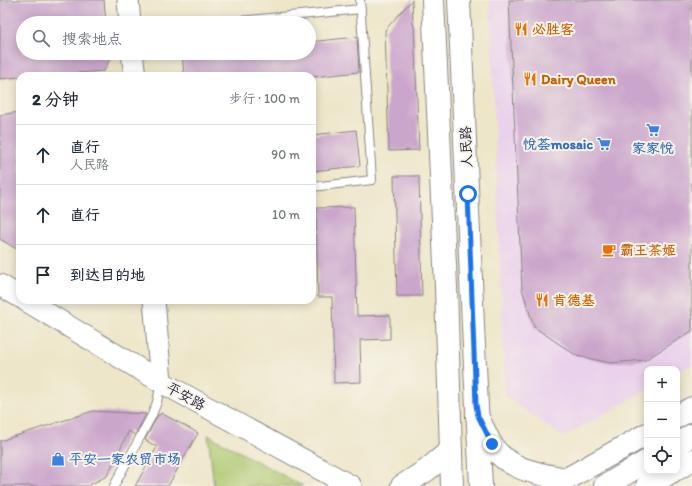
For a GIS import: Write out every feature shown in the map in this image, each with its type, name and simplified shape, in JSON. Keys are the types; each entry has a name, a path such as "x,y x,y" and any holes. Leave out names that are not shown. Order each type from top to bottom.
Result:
{"main road":[{"name":"人民路","path":"433,0 446,287 452,486"},
{"name":"人民路","path":"459,0 481,486"},
{"path":"680,415 692,408"},
{"path":"478,416 492,444 500,454 513,465 561,483 644,436"},
{"path":"680,442 692,435"},
{"path":"402,486 427,470 451,450"},
{"path":"680,466 692,460"},
{"path":"605,486 644,463"},
{"path":"647,486 668,474"}],"street":[{"path":"128,0 129,16"},
{"path":"133,60 134,72"},
{"path":"0,285 16,295"},
{"name":"平安路","path":"31,304 162,382 351,486"},
{"path":"154,304 162,382"}],"lane":[{"path":"316,187 372,180 360,0"},
{"path":"290,16 361,9"},
{"path":"114,486 152,415 162,382"}],"shaded area":[{"name":"悦荟mosaic","path":"490,0 692,0 692,365 680,371 680,366 644,366 644,392 563,437 505,396"}],"green space":[{"path":"208,435 303,486 214,486"}],"building":[{"path":"0,0 104,0 105,16 16,16 16,60 110,60 104,71 16,72 16,77 0,79"},
{"path":"412,0 419,150 389,151 385,30"},
{"name":"悦荟mosaic","path":"509,0 692,0 692,331 645,360 611,363 577,356 534,327 522,289"},
{"path":"357,37 359,72 316,77 316,72 184,72 183,60 316,60 316,41"},
{"path":"16,113 16,249 0,239 0,115"},
{"path":"356,130 360,166 316,171 316,135"},
{"path":"394,176 419,176 422,296 397,296"},
{"path":"354,207 357,316 390,315 390,339 360,340 361,382 334,383 332,297 318,297 316,208"},
{"name":"平安一家农贸市场","path":"93,411 146,414 135,435 129,431 107,476 87,486 0,486 0,441"},
{"path":"161,413 198,433 168,486 135,486 157,447 145,440 158,415"}],"place":[{"name":"必胜客","path":"521,29"},
{"name":"Dairy Queen","path":"530,79"},
{"name":"家家悦","path":"653,130"},
{"name":"悦荟mosaic","path":"604,144"},
{"name":"霸王茶姬","path":"609,250"},
{"name":"肯德基","path":"542,300"},
{"name":"平安一家农贸市场","path":"58,459"}],"route":[{"path":"468,194 476,405 478,416 492,444"}]}
